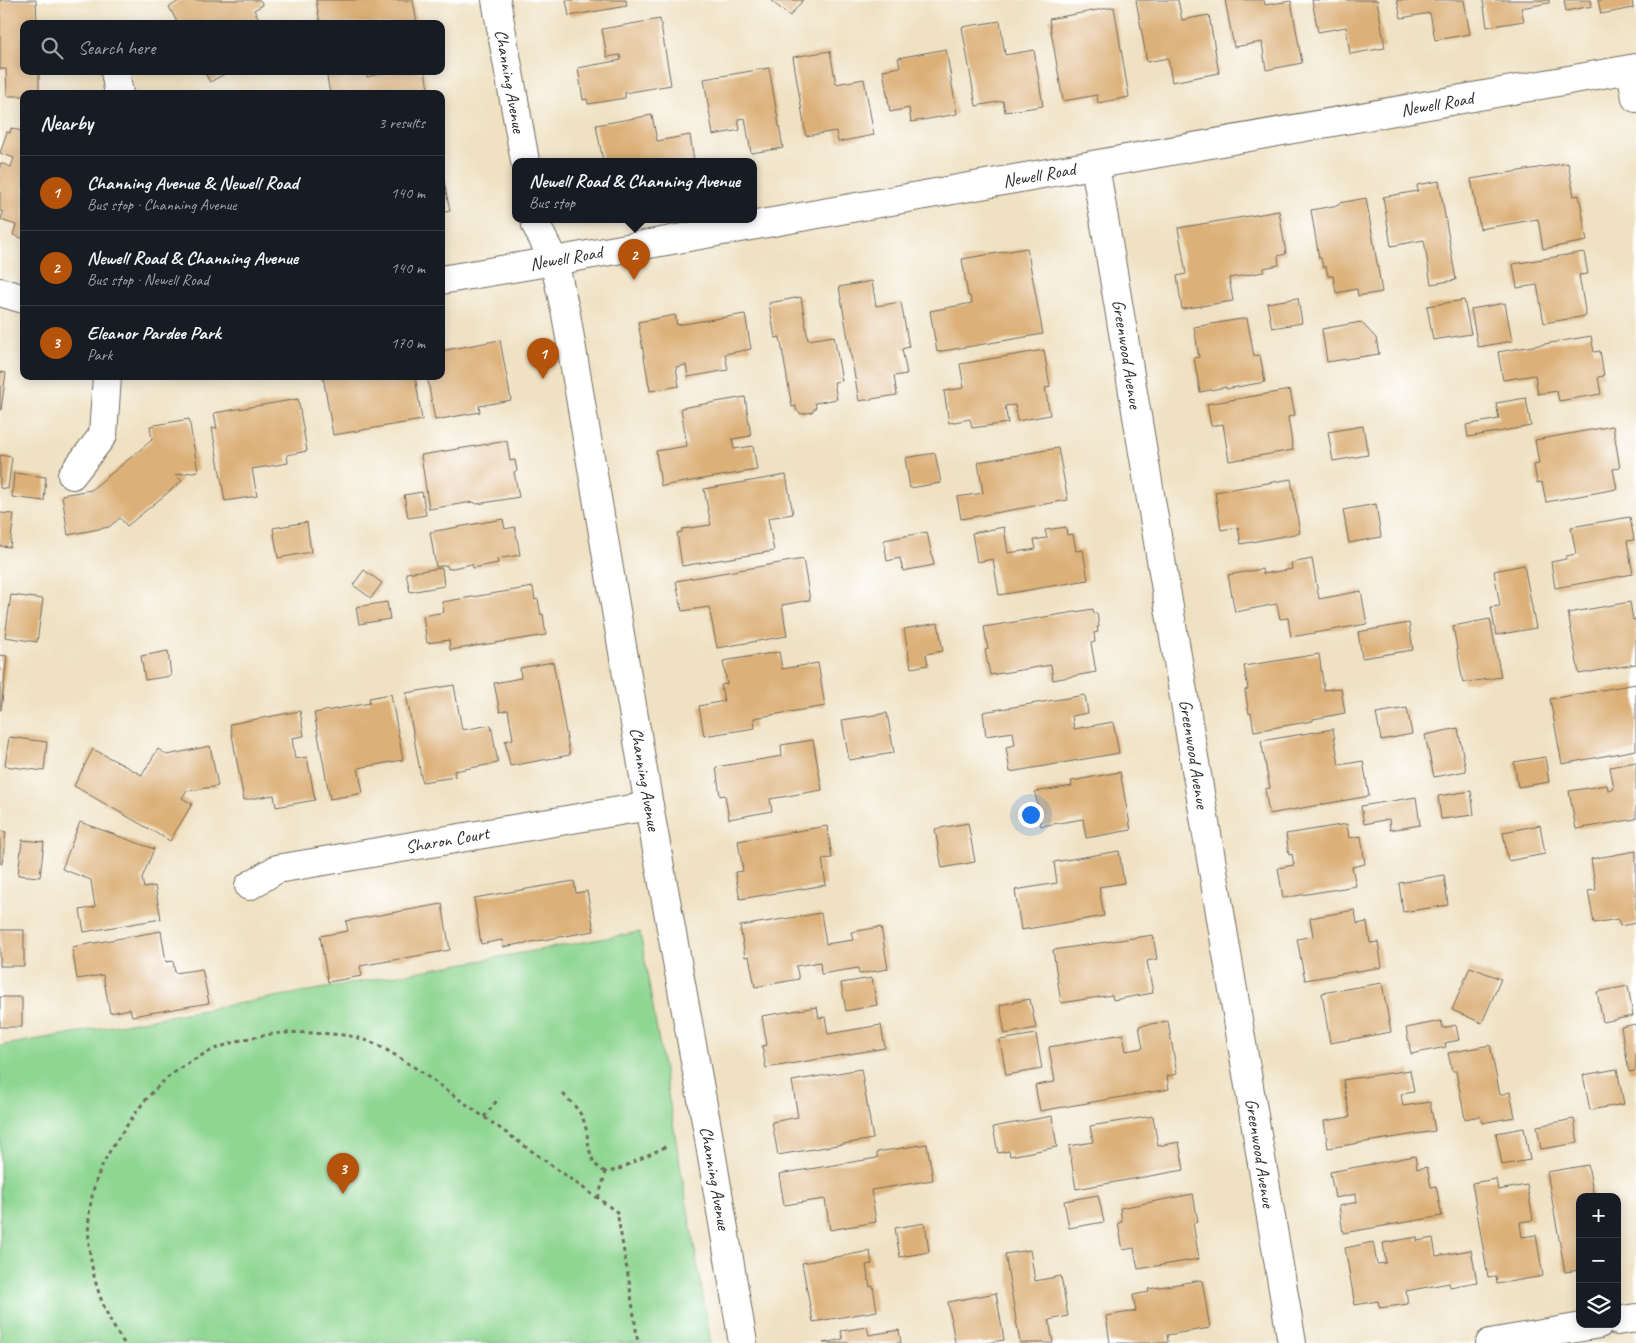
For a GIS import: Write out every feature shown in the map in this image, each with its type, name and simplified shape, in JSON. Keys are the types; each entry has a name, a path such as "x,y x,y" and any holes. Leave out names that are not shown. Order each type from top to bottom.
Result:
{"street":[{"name":"Channing Avenue","path":"496,0 524,158"},
{"path":"1634,69 1636,98"},
{"name":"Newell Road","path":"445,279 1634,69"},
{"path":"116,75 118,90"},
{"name":"Greenwood Avenue","path":"1095,165 1292,1343"},
{"name":"Channing Avenue","path":"536,223 554,261 566,314 649,806 708,1133 742,1343"},
{"path":"0,292 20,298"},
{"path":"72,475 103,435 107,380"},
{"name":"Sharon Court","path":"249,886 277,869 649,806"},
{"path":"1621,1320 1636,1318"},
{"path":"1490,1343 1572,1336 1590,1328"}],"path":[{"path":"124,1343 115,1330 100,1300 89,1249 89,1219 93,1192 101,1168 113,1145 154,1089 185,1065 211,1051 247,1038 299,1032 349,1036 367,1040 386,1049 617,1212 638,1343"},
{"path":"563,1094 584,1119 588,1147 593,1159 601,1170 606,1172 617,1170 667,1146"},
{"path":"484,1117 499,1098"},
{"path":"598,1198 606,1172"}],"green space":[{"path":"640,932 711,1343 0,1343 0,1046"}],"building":[{"path":"0,0 36,0 37,20 20,20 20,75 39,75 39,90 20,90 20,96 7,96 6,69 0,69"},
{"path":"181,0 260,0 263,5 254,10 260,20 176,20 169,7"},
{"path":"316,0 413,0 416,20 319,20"},
{"path":"566,0 626,0 627,6 569,16"},
{"path":"770,0 803,0 790,16"},
{"path":"1136,0 1178,0 1182,20 1209,15 1219,73 1172,82 1168,58 1147,62"},
{"path":"1225,0 1264,0 1265,5 1291,1 1302,63 1266,70 1262,42 1234,47"},
{"path":"1312,0 1377,0 1385,48 1350,54 1346,27 1318,32"},
{"path":"1397,0 1464,0 1470,34 1435,40 1430,13 1401,18"},
{"path":"1483,0 1549,0 1549,3 1521,8 1524,21 1487,27"},
{"path":"1564,0 1591,0 1592,6 1566,11"},
{"path":"1598,0 1632,0 1633,8 1601,14"},
{"path":"1114,7 1129,97 1098,103 1097,95 1063,101 1049,19"},
{"path":"660,19 671,85 625,93 625,98 588,104 587,99 583,100 578,68 621,60 620,55 607,57 602,29"},
{"path":"1000,21 1005,55 1034,50 1043,106 1005,112 1003,101 976,106 962,27"},
{"path":"946,49 957,114 911,122 909,108 890,112 883,70 900,67 898,58"},
{"path":"830,51 836,84 864,79 874,135 838,142 836,131 806,136 793,57"},
{"path":"769,68 783,148 751,153 745,118 738,119 740,130 713,135 704,79"},
{"path":"206,75 223,75 210,82"},
{"path":"327,75 367,75 367,77 375,75 426,75 428,90 329,90"},
{"path":"652,115 657,141 690,135 694,158 602,158 596,125"},
{"path":"11,128 20,131 20,238 13,235 16,225 1,220 3,212 0,211 0,163 11,167 14,158 0,153 7,132 10,133"},
{"path":"1568,163 1574,196 1579,195 1587,241 1543,249 1538,219 1480,229 1471,179"},
{"path":"1439,181 1456,280 1431,284 1424,240 1391,246 1383,197 1418,191 1417,185"},
{"path":"445,186 450,211 445,212"},
{"path":"1366,198 1382,292 1358,296 1357,289 1336,293 1333,276 1328,276 1326,267 1323,267 1321,258 1319,258 1311,210"},
{"path":"1279,211 1286,254 1278,256 1279,265 1264,268 1264,272 1229,278 1233,301 1182,309 1177,276 1186,274 1178,228"},
{"path":"1027,248 1043,334 937,352 930,311 972,303 970,296 968,296 962,259"},
{"path":"1584,252 1588,274 1579,275 1586,316 1544,323 1537,285 1517,288 1513,264"},
{"path":"872,281 876,306 901,302 909,347 902,349 907,374 894,376 897,395 859,401 839,287"},
{"path":"801,297 808,340 834,336 842,381 834,382 837,399 815,403 816,407 812,412 801,414 796,410 796,406 792,407 780,337 775,338 769,303"},
{"path":"1298,298 1302,323 1272,328 1267,303"},
{"path":"1464,300 1471,334 1433,340 1427,306"},
{"path":"1505,303 1512,341 1478,347 1471,309"},
{"path":"745,314 751,349 725,354 728,370 688,377 686,365 676,367 679,386 650,391 638,322 675,315 677,325"},
{"path":"1247,318 1254,356 1260,355 1265,382 1200,392 1194,358 1199,357 1194,327"},
{"path":"1361,322 1376,338 1379,354 1327,362 1322,329"},
{"path":"1591,336 1594,352 1600,351 1604,376 1598,377 1601,394 1559,401 1557,391 1538,394 1535,375 1503,380 1498,352"},
{"path":"500,340 511,400 479,406 480,412 435,420 428,380 445,380 445,350"},
{"path":"1044,350 1050,387 1045,388 1050,415 1017,421 1015,405 1005,406 1008,423 972,428 970,419 949,423 944,391 964,388 960,364"},
{"path":"0,372 6,373 1,410 0,410"},
{"path":"324,380 416,380 422,420 333,435"},
{"path":"1290,390 1295,415 1288,417 1293,450 1229,461 1223,424 1211,426 1207,404"},
{"path":"745,397 751,436 732,439 734,449 753,446 757,470 661,486 656,451 687,446 681,408"},
{"path":"1526,398 1531,426 1468,437 1466,425 1499,419 1496,403"},
{"path":"298,399 307,451 287,455 288,463 252,469 257,496 225,501 212,428 217,428 214,413"},
{"path":"189,419 198,471 175,475 182,481 127,526 120,518 109,527 68,535 62,495 91,490 152,440 150,426"},
{"path":"1363,426 1368,455 1333,461 1328,432"},
{"path":"1613,426 1620,468 1613,469 1617,489 1546,502 1542,482 1537,483 1534,465 1539,464 1535,440"},
{"path":"507,441 510,461 515,460 517,471 514,472 519,497 429,509 421,455"},
{"path":"1058,448 1068,500 961,519 957,497 983,493 978,462"},
{"path":"935,453 941,483 910,488 905,458"},
{"path":"0,455 12,457 8,489 0,488"},
{"path":"14,473 46,477 44,501 12,497"},
{"path":"786,475 793,514 768,518 774,551 682,566 677,533 682,532 682,529 711,525 704,489"},
{"path":"1291,479 1300,533 1241,544 1238,527 1221,530 1215,492"},
{"path":"422,492 426,515 408,518 404,495"},
{"path":"1376,504 1381,537 1349,543 1343,510"},
{"path":"0,513 14,514 10,547 0,546"},
{"path":"1630,517 1634,540 1627,541 1633,574 1555,588 1551,562 1566,559 1566,556 1576,554 1571,527"},
{"path":"503,519 505,529 515,527 520,555 497,559 498,563 473,568 472,564 448,569 447,565 436,567 430,532"},
{"path":"307,522 311,552 278,558 273,528"},
{"path":"1004,527 1008,553 1036,549 1034,540 1047,538 1045,530 1066,527 1067,535 1073,534 1076,551 1083,550 1088,580 999,595 993,559 977,562 972,533"},
{"path":"927,532 934,565 903,571 900,558 887,561 884,540"},
{"path":"803,559 810,600 782,605 787,636 717,648 709,607 682,611 676,581"},
{"path":"1312,559 1319,599 1361,591 1367,624 1291,637 1288,618 1280,619 1277,604 1235,612 1228,575 1262,569 1263,574 1292,569 1291,563"},
{"path":"1524,565 1536,628 1496,635 1491,607 1500,606 1494,571"},
{"path":"442,568 444,586 410,592 406,573"},
{"path":"364,570 382,583 371,598 353,585"},
{"path":"533,587 535,600 538,599 541,615 543,614 546,635 450,650 449,640 427,643 423,616 444,612 442,602"},
{"path":"11,595 43,599 37,642 5,637"},
{"path":"387,602 390,619 359,624 356,607"},
{"path":"1630,602 1633,620 1636,619 1636,664 1579,674 1568,613"},
{"path":"1093,609 1094,614 1097,613 1099,627 1097,627 1098,632 1094,633 1095,642 1091,643 1096,672 1053,680 1051,665 990,675 985,650 988,649 984,627"},
{"path":"1490,619 1501,677 1463,683 1453,626"},
{"path":"938,623 943,651 926,654 928,665 911,668 904,629"},
{"path":"1409,623 1413,650 1362,658 1358,632"},
{"path":"168,651 171,676 145,680 141,656"},
{"path":"779,652 782,669 818,663 825,706 754,718 755,728 704,736 699,706 724,701 721,685 727,684 723,661"},
{"path":"1319,654 1324,690 1341,688 1345,713 1313,719 1313,721 1254,731 1245,690 1248,689 1244,666"},
{"path":"0,655 7,656 1,710 0,710"},
{"path":"553,662 570,755 510,766 505,741 513,739 508,710 500,712 494,683 521,678 520,668"},
{"path":"1636,684 1636,750 1562,764 1550,699"},
{"path":"454,685 462,730 491,725 498,763 454,771 455,777 422,782 406,693"},
{"path":"391,694 403,760 358,768 363,793 330,799 314,713 370,703 369,698"},
{"path":"1085,695 1088,713 1072,716 1074,729 1113,722 1119,753 1010,772 1006,747 1015,745 1013,732 986,736 983,712"},
{"path":"1407,708 1412,734 1381,740 1376,713"},
{"path":"300,711 304,736 292,738 295,759 307,757 315,800 276,807 274,795 244,800 230,724"},
{"path":"887,713 894,753 849,760 842,720"},
{"path":"1458,728 1466,771 1434,777 1425,735"},
{"path":"1333,729 1339,765 1363,761 1369,796 1269,814 1265,789 1270,788 1261,741"},
{"path":"9,737 47,742 44,771 5,766"},
{"path":"813,740 822,790 770,799 772,811 729,819 725,795 720,796 716,767 782,756 781,745"},
{"path":"210,746 218,786 187,790 182,798 192,804 170,841 74,786 93,749 142,775 158,749 167,755"},
{"path":"1545,757 1549,782 1518,787 1514,762"},
{"path":"1636,762 1636,819 1576,829 1569,791 1607,785 1608,790 1614,789 1610,767"},
{"path":"1120,772 1131,830 1086,838 1083,819 1041,826 1035,792 1072,786 1071,781"},
{"path":"1471,791 1474,815 1441,819 1438,796"},
{"path":"1416,797 1420,825 1390,830 1389,819 1364,824 1361,806"},
{"path":"80,822 154,849 142,878 144,888 155,886 161,919 84,932 80,910 95,907 91,880 62,869"},
{"path":"968,823 975,862 942,868 935,829"},
{"path":"1347,824 1349,838 1361,836 1365,864 1352,867 1356,886 1283,898 1278,868 1294,865 1292,854 1289,855 1286,834"},
{"path":"1540,825 1545,854 1508,861 1503,832"},
{"path":"827,826 832,858 822,859 826,885 740,899 735,872 743,871 738,841"},
{"path":"0,831 6,832 2,864 0,863"},
{"path":"22,840 44,842 40,877 18,875"},
{"path":"1119,851 1124,883 1099,887 1104,916 1021,930 1015,890 1057,883 1054,862"},
{"path":"1636,851 1636,923 1620,926 1618,919 1594,923 1588,891 1596,890 1591,859"},
{"path":"1444,875 1448,905 1403,912 1399,883"},
{"path":"574,881 576,893 587,891 594,931 503,947 502,940 481,944 474,898"},
{"path":"442,904 450,950 360,966 362,976 328,982 320,936 348,931 346,921"},
{"path":"1355,910 1357,924 1367,922 1370,943 1378,942 1382,967 1305,980 1297,939 1313,936 1310,918"},
{"path":"821,913 826,944 853,940 851,932 881,927 888,969 859,974 858,968 821,974 820,962 796,966 799,979 755,987 749,956 745,957 740,926"},
{"path":"0,930 24,930 24,966 0,966"},
{"path":"161,931 166,962 173,961 175,973 202,969 209,1003 132,1016 130,1009 110,1013 103,975 77,979 72,947"},
{"path":"1153,935 1157,959 1147,961 1153,993 1113,1000 1112,995 1061,1003 1053,950"},
{"path":"1470,967 1501,979 1482,1023 1452,1010"},
{"path":"872,978 877,1005 846,1011 841,983"},
{"path":"1382,983 1391,1032 1330,1043 1322,993"},
{"path":"1628,986 1633,1016 1603,1022 1597,992"},
{"path":"0,997 22,997 22,1027 0,1027"},
{"path":"1030,999 1036,1028 1005,1034 1000,1005"},
{"path":"817,1007 819,1018 825,1017 828,1034 881,1025 885,1048 766,1068 762,1046 767,1045 762,1016"},
{"path":"1168,1021 1177,1074 1167,1076 1169,1089 1040,1111 1035,1085 1055,1082 1049,1047 1123,1034 1126,1051 1143,1048 1139,1026"},
{"path":"1441,1021 1443,1028 1456,1025 1459,1040 1445,1043 1446,1047 1411,1054 1406,1028"},
{"path":"1636,1024 1636,1071 1629,1072 1621,1027"},
{"path":"1036,1034 1042,1069 1006,1075 1000,1040"},
{"path":"1490,1045 1500,1095 1510,1092 1515,1117 1482,1123 1480,1116 1465,1119 1456,1071 1452,1071 1448,1053"},
{"path":"861,1069 873,1139 778,1155 772,1122 798,1117 792,1081"},
{"path":"1617,1069 1624,1104 1590,1110 1583,1075"},
{"path":"1410,1070 1414,1092 1401,1094 1403,1106 1430,1102 1435,1131 1328,1148 1324,1121 1350,1117 1343,1080"},
{"path":"1052,1116 1057,1147 1010,1156 1009,1151 998,1153 993,1127"},
{"path":"1153,1116 1158,1146 1179,1142 1184,1170 1076,1189 1069,1146 1093,1142 1090,1126"},
{"path":"1574,1119 1578,1143 1541,1149 1537,1126"},
{"path":"1524,1128 1530,1160 1502,1165 1496,1133"},
{"path":"927,1144 933,1180 871,1190 876,1222 830,1230 825,1199 784,1205 779,1174 877,1158 877,1152"},
{"path":"1415,1156 1417,1169 1427,1167 1431,1187 1436,1186 1442,1216 1343,1233 1339,1206 1357,1202 1356,1194 1335,1198 1330,1172"},
{"path":"1588,1165 1593,1193 1576,1193 1576,1271 1565,1272 1547,1172"},
{"path":"1496,1179 1498,1190 1527,1185 1533,1220 1520,1222 1522,1237 1536,1235 1543,1276 1497,1284 1496,1276 1488,1277 1472,1183"},
{"path":"1193,1194 1198,1222 1193,1223 1199,1259 1138,1269 1134,1248 1123,1250 1118,1223 1122,1222 1120,1208"},
{"path":"1098,1195 1104,1222 1069,1228 1064,1201"},
{"path":"925,1223 929,1252 900,1257 895,1228"},
{"path":"1417,1237 1417,1241 1433,1238 1436,1256 1471,1250 1477,1282 1450,1287 1449,1283 1406,1291 1408,1304 1380,1308 1378,1301 1355,1305 1345,1248 1373,1242 1377,1264 1386,1263 1383,1243"},
{"path":"1030,1250 1035,1281 1061,1276 1068,1316 1049,1320 1053,1343 1020,1343 1005,1254"},
{"path":"870,1251 872,1264 866,1265 870,1287 873,1286 877,1311 813,1322 802,1263"},
{"path":"1202,1280 1210,1328 1167,1335 1168,1342 1163,1343 1110,1343 1106,1316 1136,1311 1133,1295 1149,1292 1148,1289"},
{"path":"996,1293 1004,1340 985,1343 955,1343 948,1302"},
{"path":"867,1327 869,1335 899,1330 901,1343 823,1343 843,1339 841,1331"}],"place":[{"name":"Newell Road & Channing Avenue","path":"634,280"},
{"name":"Channing Avenue & Newell Road","path":"543,379"},
{"name":"Eleanor Pardee Park","path":"343,1194"}]}
